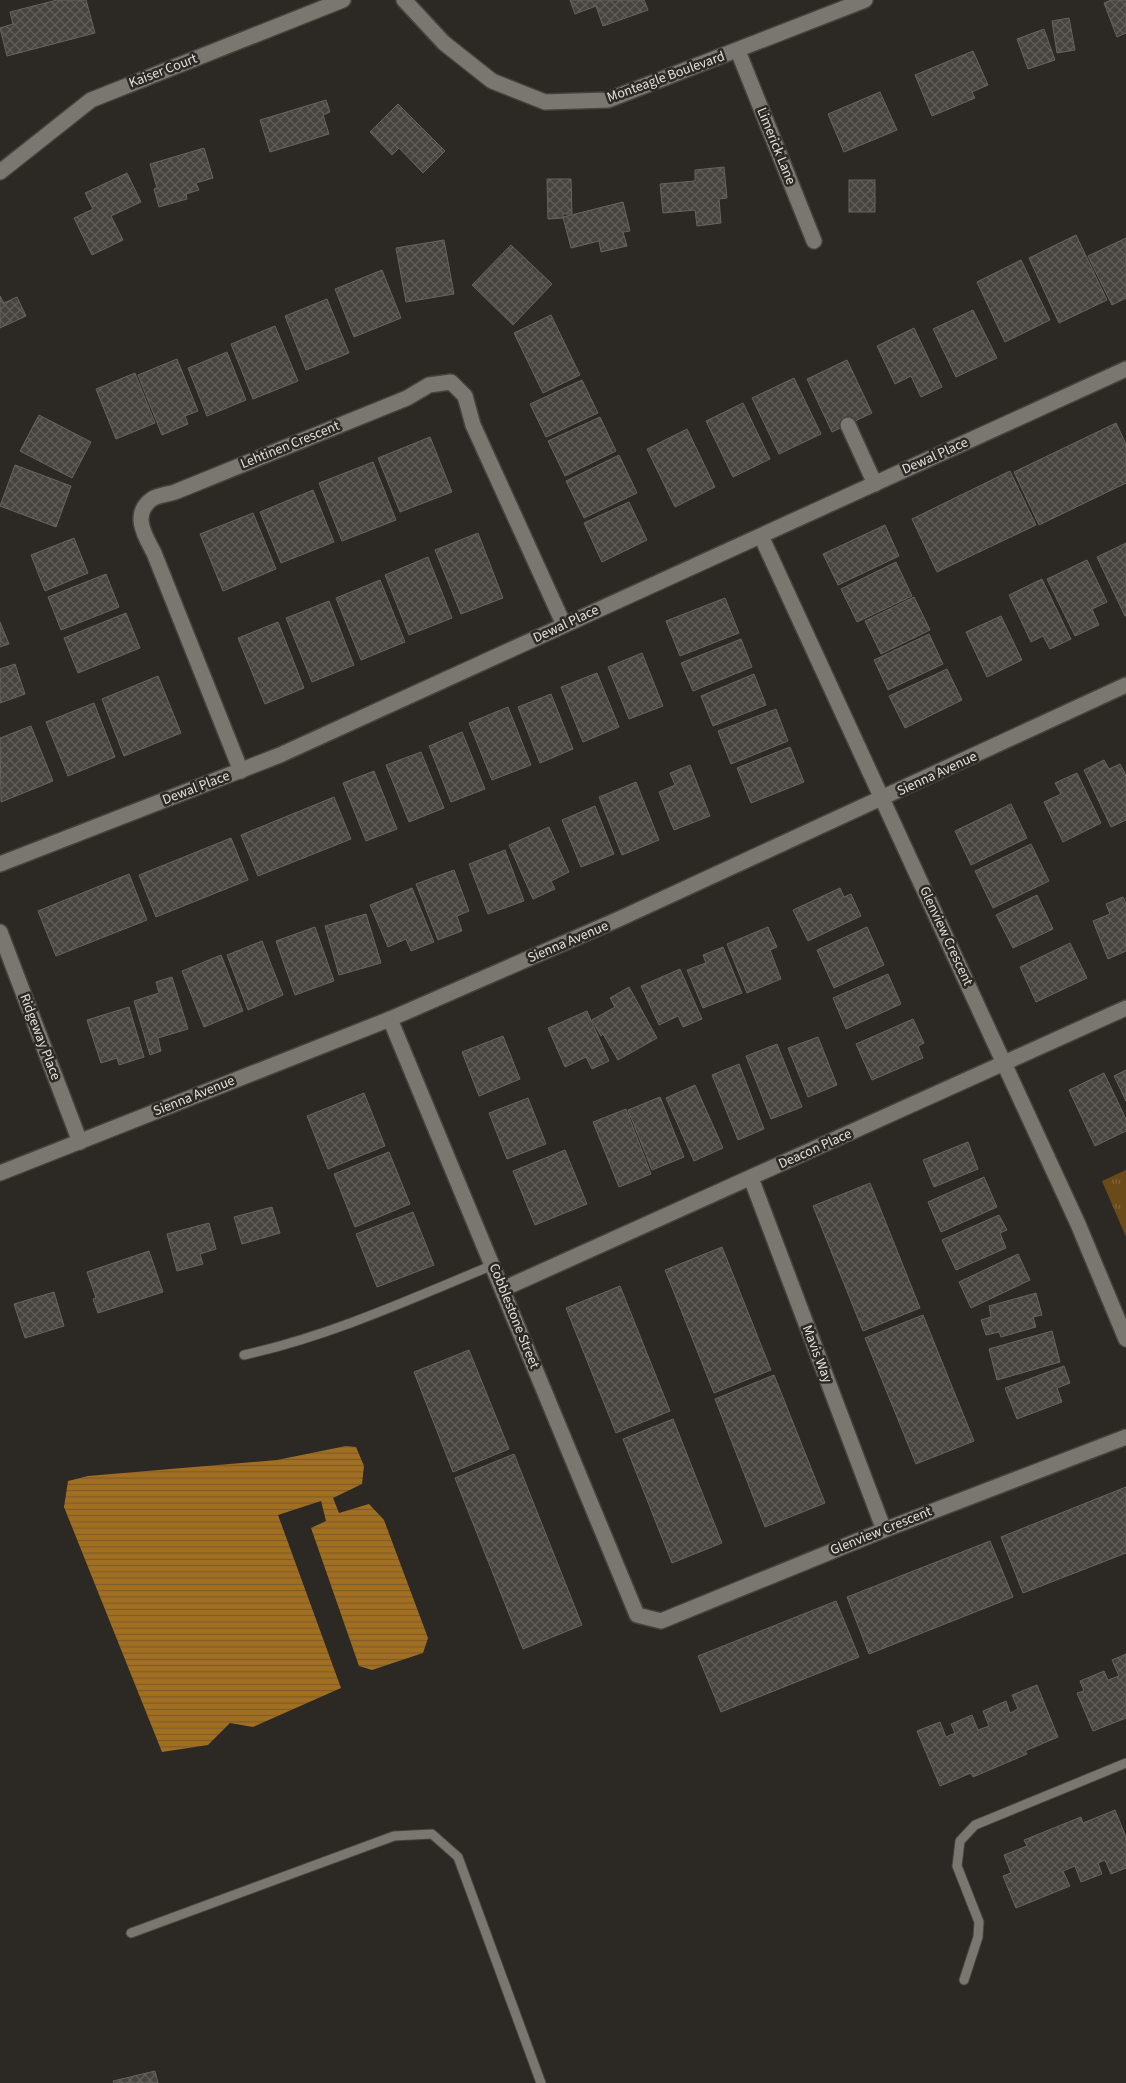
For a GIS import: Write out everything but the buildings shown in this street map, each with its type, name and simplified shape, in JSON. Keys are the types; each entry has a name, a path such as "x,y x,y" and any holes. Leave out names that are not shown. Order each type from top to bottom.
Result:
{"street":[{"name":"Kaiser Court","path":"0,172 91,100 343,0"},
{"name":"Monteagle Boulevard","path":"404,0 444,43 492,81 545,102 608,100 738,51 864,0"},
{"name":"Limerick Lane","path":"738,51 814,242"},
{"name":"Dewal Place","path":"0,864 280,755 1126,369"},
{"name":"Lehtinen Crescent","path":"241,770 154,553 141,528 143,511 152,499 175,492 407,398 429,385 451,382 465,396 473,426 564,625"},
{"path":"848,425 875,484"},
{"name":"Glenview Crescent","path":"761,536 1078,1224 1126,1339"},
{"name":"Sienna Avenue","path":"0,1173 390,1019 628,915 1126,685"},
{"name":"Ridgeway Place","path":"0,932 80,1142"},
{"name":"Deacon Place","path":"503,1289 1126,1008"},
{"name":"Cobblestone Street","path":"390,1019 637,1615"},
{"name":"Mavis Way","path":"750,1178 884,1530"},
{"name":"Glenview Crescent","path":"637,1615 661,1620 884,1530 1126,1437"}],"lane":[{"path":"244,1355 315,1336 353,1323 493,1265"},
{"path":"964,1980 978,1937 979,1922 957,1866 960,1841 975,1825 1126,1763"},
{"path":"131,1932 394,1836 432,1834 458,1857 541,2083"}],"green space":[{"path":"1126,1170 1126,1237 1102,1181"}],"shaded area":[{"path":"346,1446 356,1447 364,1466 362,1484 333,1498 339,1513 369,1504 384,1520 428,1638 423,1653 372,1670 359,1666 311,1528 326,1521 321,1501 278,1515 341,1688 253,1727 230,1723 208,1745 162,1752 64,1507 68,1481 88,1476 277,1460"}]}
